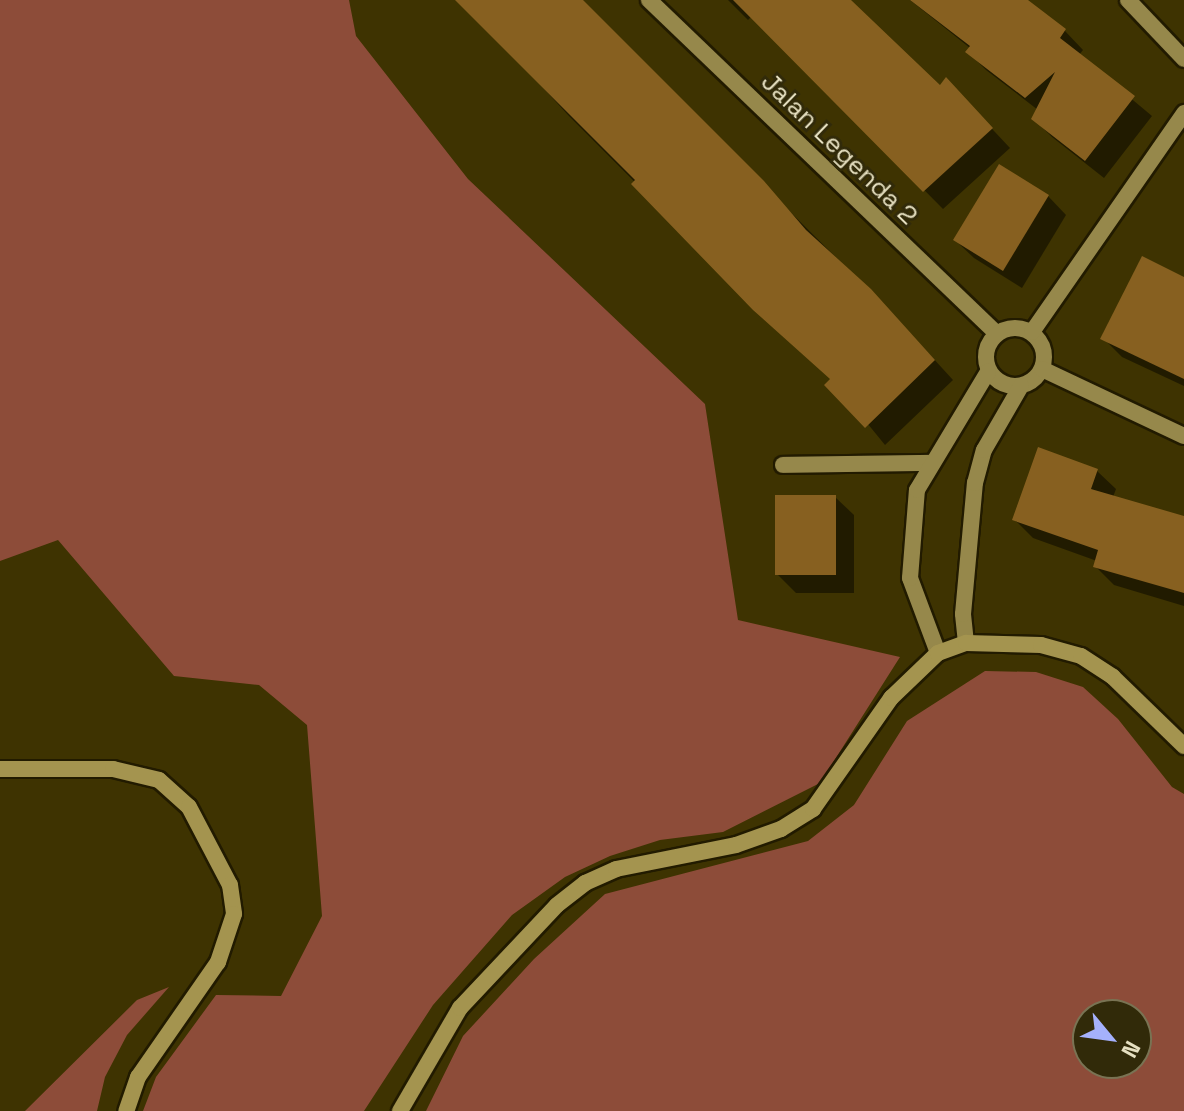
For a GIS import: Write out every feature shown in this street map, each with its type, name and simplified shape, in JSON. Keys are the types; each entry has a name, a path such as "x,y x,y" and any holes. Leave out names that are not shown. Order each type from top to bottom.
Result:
{"street":[{"name":"Jalan Legenda 2","path":"649,0 996,333"},
{"path":"1128,0 1184,59"},
{"path":"1032,332 1184,113"},
{"path":"966,643 963,614 975,483 984,450 1021,386 1042,369 1045,355 1032,332 1008,327 996,333 984,358 988,372 1002,384 1021,386"},
{"path":"1042,369 1184,436"},
{"path":"938,653 910,578 917,490 929,463 988,372"},
{"path":"783,465 929,463"},
{"path":"400,1111 460,1008 557,905 585,883 616,869 736,845 781,829 813,809 891,698 938,653 966,643 1041,645 1081,656 1113,677 1184,746"},
{"path":"0,769 113,769 159,780 189,807 230,885 234,914 218,962 138,1077 126,1111"}],"shaded area":[{"path":"0,0 349,0 356,36 468,179 705,404 738,620 900,657 820,783 723,832 660,840 610,856 565,877 512,915 433,1005 364,1111 143,1111 156,1077 216,995 281,996 322,916 307,725 259,685 174,676 58,540 0,561"},
{"path":"985,671 1036,672 1083,687 1118,719 1172,787 1184,794 1184,1111 426,1111 463,1036 534,959 605,894 808,841 854,805 907,721"},
{"path":"169,987 127,1035 105,1077 97,1111 25,1111 137,1000"}],"building":[{"path":"455,0 583,0 764,181 806,230 871,289 935,360 865,428 824,385 830,379 753,310 631,184 635,180"},
{"path":"733,0 851,0 940,85 946,77 993,128 923,192"},
{"path":"910,0 1028,0 1066,29 1060,38 1135,96 1085,161 1031,119 1055,72 1025,98 965,52 970,46"},
{"path":"999,164 1049,195 1003,271 953,240"},
{"path":"1142,256 1184,277 1184,379 1100,339"},
{"path":"1038,447 1098,469 1091,489 1184,516 1184,593 1093,567 1098,550 1012,520"},
{"path":"775,495 836,495 836,575 775,575"}]}
